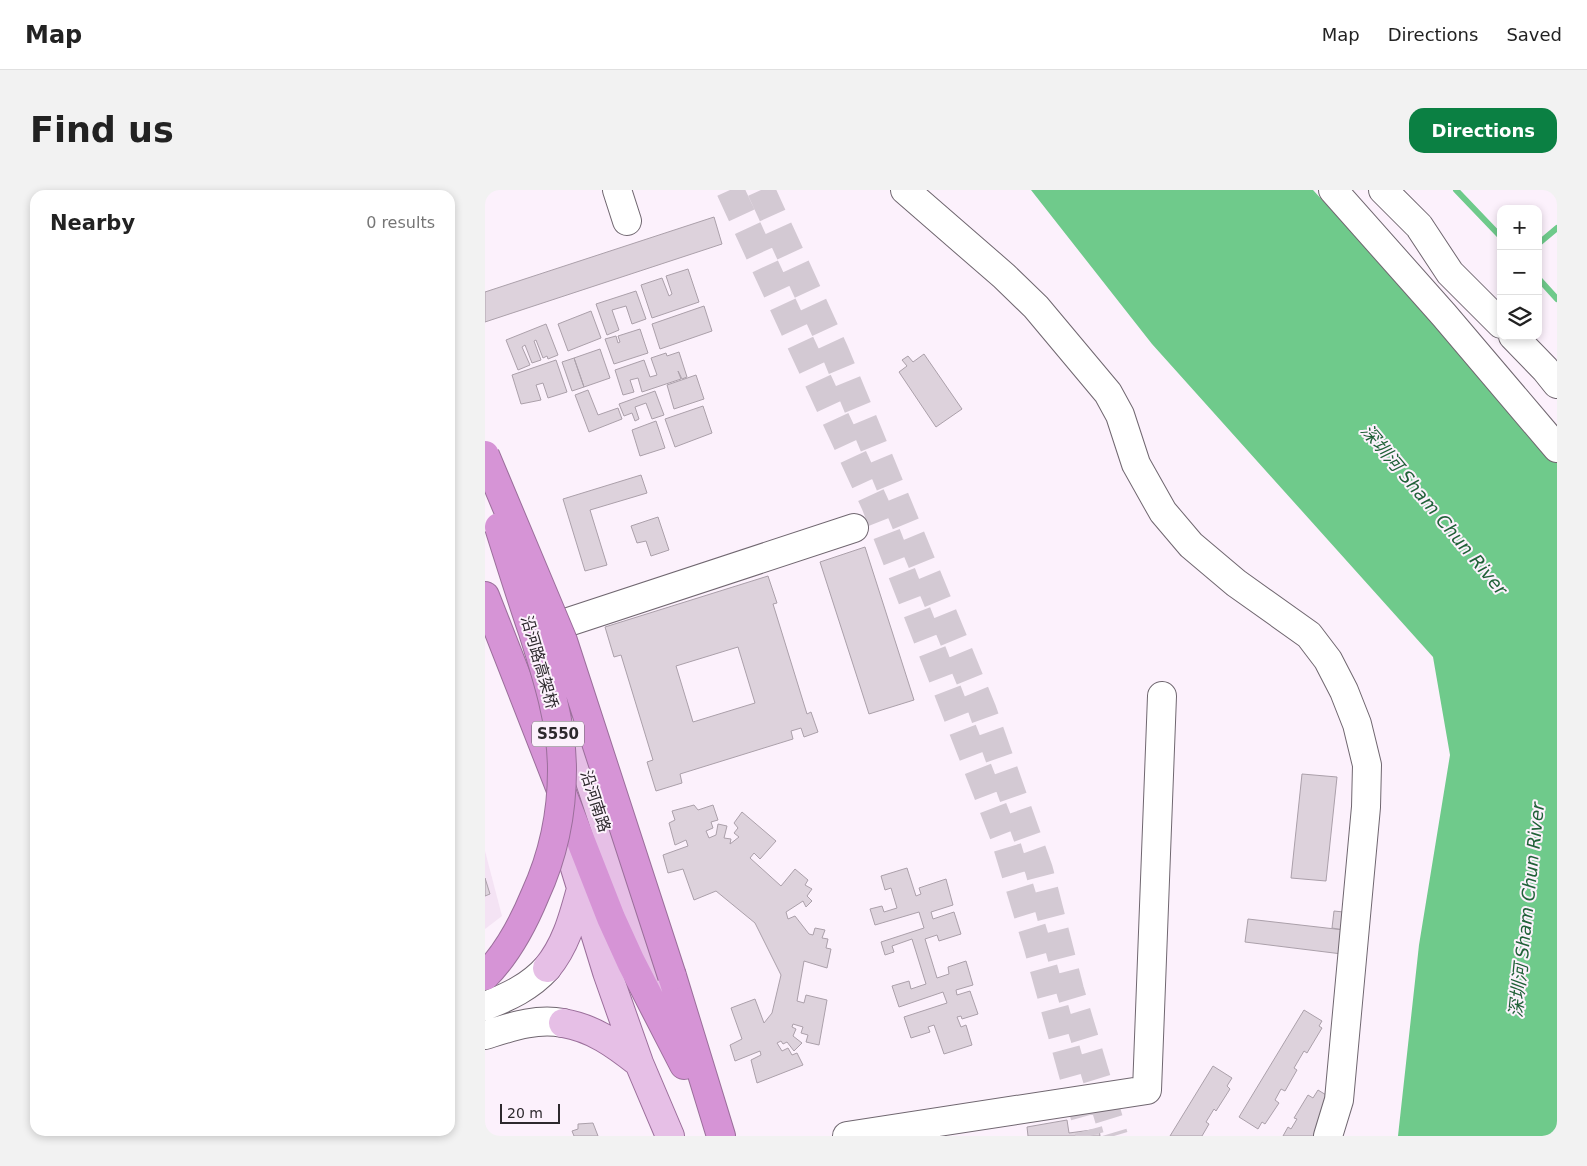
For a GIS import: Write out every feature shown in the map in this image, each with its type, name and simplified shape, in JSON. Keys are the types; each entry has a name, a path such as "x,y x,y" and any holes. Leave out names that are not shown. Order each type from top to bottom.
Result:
{"highway":[{"path":"485,455 563,641 672,976 721,1136"},
{"name":"沿河路高架桥","path":"485,485 544,667 554,708 562,768 557,828 539,887 526,917 510,944 485,976"},
{"path":"485,596 611,918 631,962 684,1065"}],"main road":[{"name":"沿河南路","path":"485,464 684,1065 714,1136"},
{"path":"485,596 548,778 607,972 639,1063 670,1136"},
{"path":"547,968 556,957 571,927 581,889"},
{"path":"563,1022 600,1034 639,1063"}],"street":[{"path":"617,190 627,220"},
{"path":"905,190 1005,276 1036,307 1108,393 1120,415 1136,464 1163,512 1191,545 1236,583 1309,635 1328,660 1345,690 1357,724 1367,764 1366,807 1339,1100 1328,1136"},
{"path":"1333,190 1444,315 1557,448"},
{"path":"1353,190 1364,203 1369,230"},
{"path":"1383,190 1419,226 1450,273 1497,320"},
{"path":"1517,340 1557,384"},
{"path":"541,631 854,528"},
{"path":"847,1136 1147,1090 1162,696"},
{"path":"485,1006 507,997 537,979 547,968"},
{"path":"485,1035 525,1023 551,1020 563,1022"}],"shaded area":[{"path":"485,851 502,916 485,929"}],"water":[{"name":"深圳河 Sham Chun River","path":"1031,190 1313,190 1509,402 1557,460 1557,1136 1398,1136 1419,945 1450,755 1433,657 1152,344"}],"building":[{"path":"714,217 722,244 485,322 485,292"},
{"path":"688,269 699,302 652,318 641,285 662,278 669,296 672,294 666,276"},
{"path":"636,291 646,319 632,324 626,306 612,310 619,330 607,335 596,304"},
{"path":"704,306 712,331 660,349 652,324"},
{"path":"591,311 601,338 568,351 558,324"},
{"path":"546,324 558,355 548,359 547,356 543,358 536,340 534,341 541,360 532,363 525,345 522,347 530,365 518,370 506,340"},
{"path":"640,329 648,353 614,364 605,339 616,336 618,343 620,342 618,336"},
{"path":"600,349 610,378 584,387 574,358"},
{"path":"679,352 687,377 682,379 678,371 681,379 642,392 638,378 630,380 634,392 623,395 615,370 644,360 650,377 657,375 651,358 666,353 667,356"},
{"path":"924,354 962,409 936,427 899,372 907,366 902,360 908,356 913,362"},
{"path":"574,358 584,387 572,391 562,362"},
{"path":"556,360 567,392 548,398 543,383 536,385 541,400 521,404 512,375"},
{"path":"696,375 704,399 674,409 667,385"},
{"path":"588,390 598,415 618,408 622,419 589,432 575,395"},
{"path":"655,391 664,415 652,419 646,403 635,407 639,419 635,421 632,413 624,416 619,404"},
{"path":"703,406 712,433 675,447 665,419"},
{"path":"656,421 665,448 640,456 632,430"},
{"path":"641,475 647,493 590,510 607,565 585,571 563,499"},
{"path":"658,517 669,550 651,556 646,541 637,543 631,526"},
{"path":"865,547 914,700 869,714 820,562"},
{"path":"768,576 777,603 773,604 807,714 811,712 818,732 804,737 801,728 791,731 793,739 680,774 682,783 656,791 647,762 653,760 621,655 614,657 605,627","holes":["738,647 755,703 693,722 676,666"]},
{"path":"1302,774 1337,777 1326,881 1291,878"},
{"path":"694,805 698,810 713,805 718,820 711,822 713,828 706,831 709,838 716,835 718,824 727,826 724,838 731,839 730,844 739,837 734,833 738,828 734,823 742,812 776,841 760,859 754,853 750,858 781,886 795,869 808,880 805,885 812,889 807,896 812,901 806,907 803,901 786,912 788,919 795,916 809,934 813,935 815,928 825,930 822,938 828,939 826,948 831,949 827,968 804,961 797,1001 804,1003 806,995 827,1000 819,1045 806,1042 808,1035 801,1033 803,1027 793,1024 792,1027 796,1029 793,1036 802,1043 794,1051 787,1042 783,1044 781,1041 777,1043 782,1051 788,1048 792,1055 797,1053 803,1065 757,1083 751,1060 761,1055 760,1051 735,1061 730,1045 742,1039 731,1008 755,999 764,1023 772,1013 781,975 755,923 716,891 694,900 683,869 668,873 663,855 688,846 686,840 675,845 669,823 675,820 672,811"},
{"path":"907,868 916,896 921,894 919,888 946,879 953,905 931,912 933,919 954,912 961,934 939,941 937,935 925,939 937,978 949,974 948,967 966,961 973,985 956,990 957,995 970,991 978,1014 962,1019 961,1016 957,1017 961,1027 966,1025 972,1045 944,1054 934,1025 928,1027 930,1032 911,1038 904,1017 947,1003 943,992 899,1007 892,986 909,981 911,989 926,984 912,939 892,946 894,952 885,955 881,942 924,928 919,912 875,925 870,909 882,906 884,912 897,908 891,888 885,890 881,876"},
{"path":"485,878 490,894 485,896"},
{"path":"1334,911 1353,913 1344,930 1332,928"},
{"path":"1248,919 1344,930 1342,954 1245,942"},
{"path":"1304,1010 1322,1021 1319,1026 1322,1028 1307,1053 1304,1051 1294,1068 1297,1070 1285,1091 1281,1089 1275,1100 1279,1103 1265,1124 1262,1122 1258,1129 1239,1117"},
{"path":"1213,1066 1232,1078 1227,1086 1230,1089 1216,1111 1214,1109 1206,1122 1209,1124 1202,1136 1170,1136"},
{"path":"1318,1090 1336,1101 1315,1136 1283,1136 1288,1127 1291,1129 1297,1119 1294,1118 1308,1095 1313,1098"},
{"path":"1067,1120 1069,1133 1099,1129 1100,1136 1028,1136 1027,1127"},
{"path":"593,1123 598,1136 574,1136 572,1131 578,1129 578,1124"}],"waterway":[{"path":"1456,190 1497,233"},
{"path":"1542,241 1557,228"},
{"path":"1542,282 1557,299"}],"tunnel":[{"path":"730,190 875,504 1004,836 1038,948 1090,1136"},
{"path":"761,190 835,352 982,709 1039,870 1070,990 1114,1136"}]}
